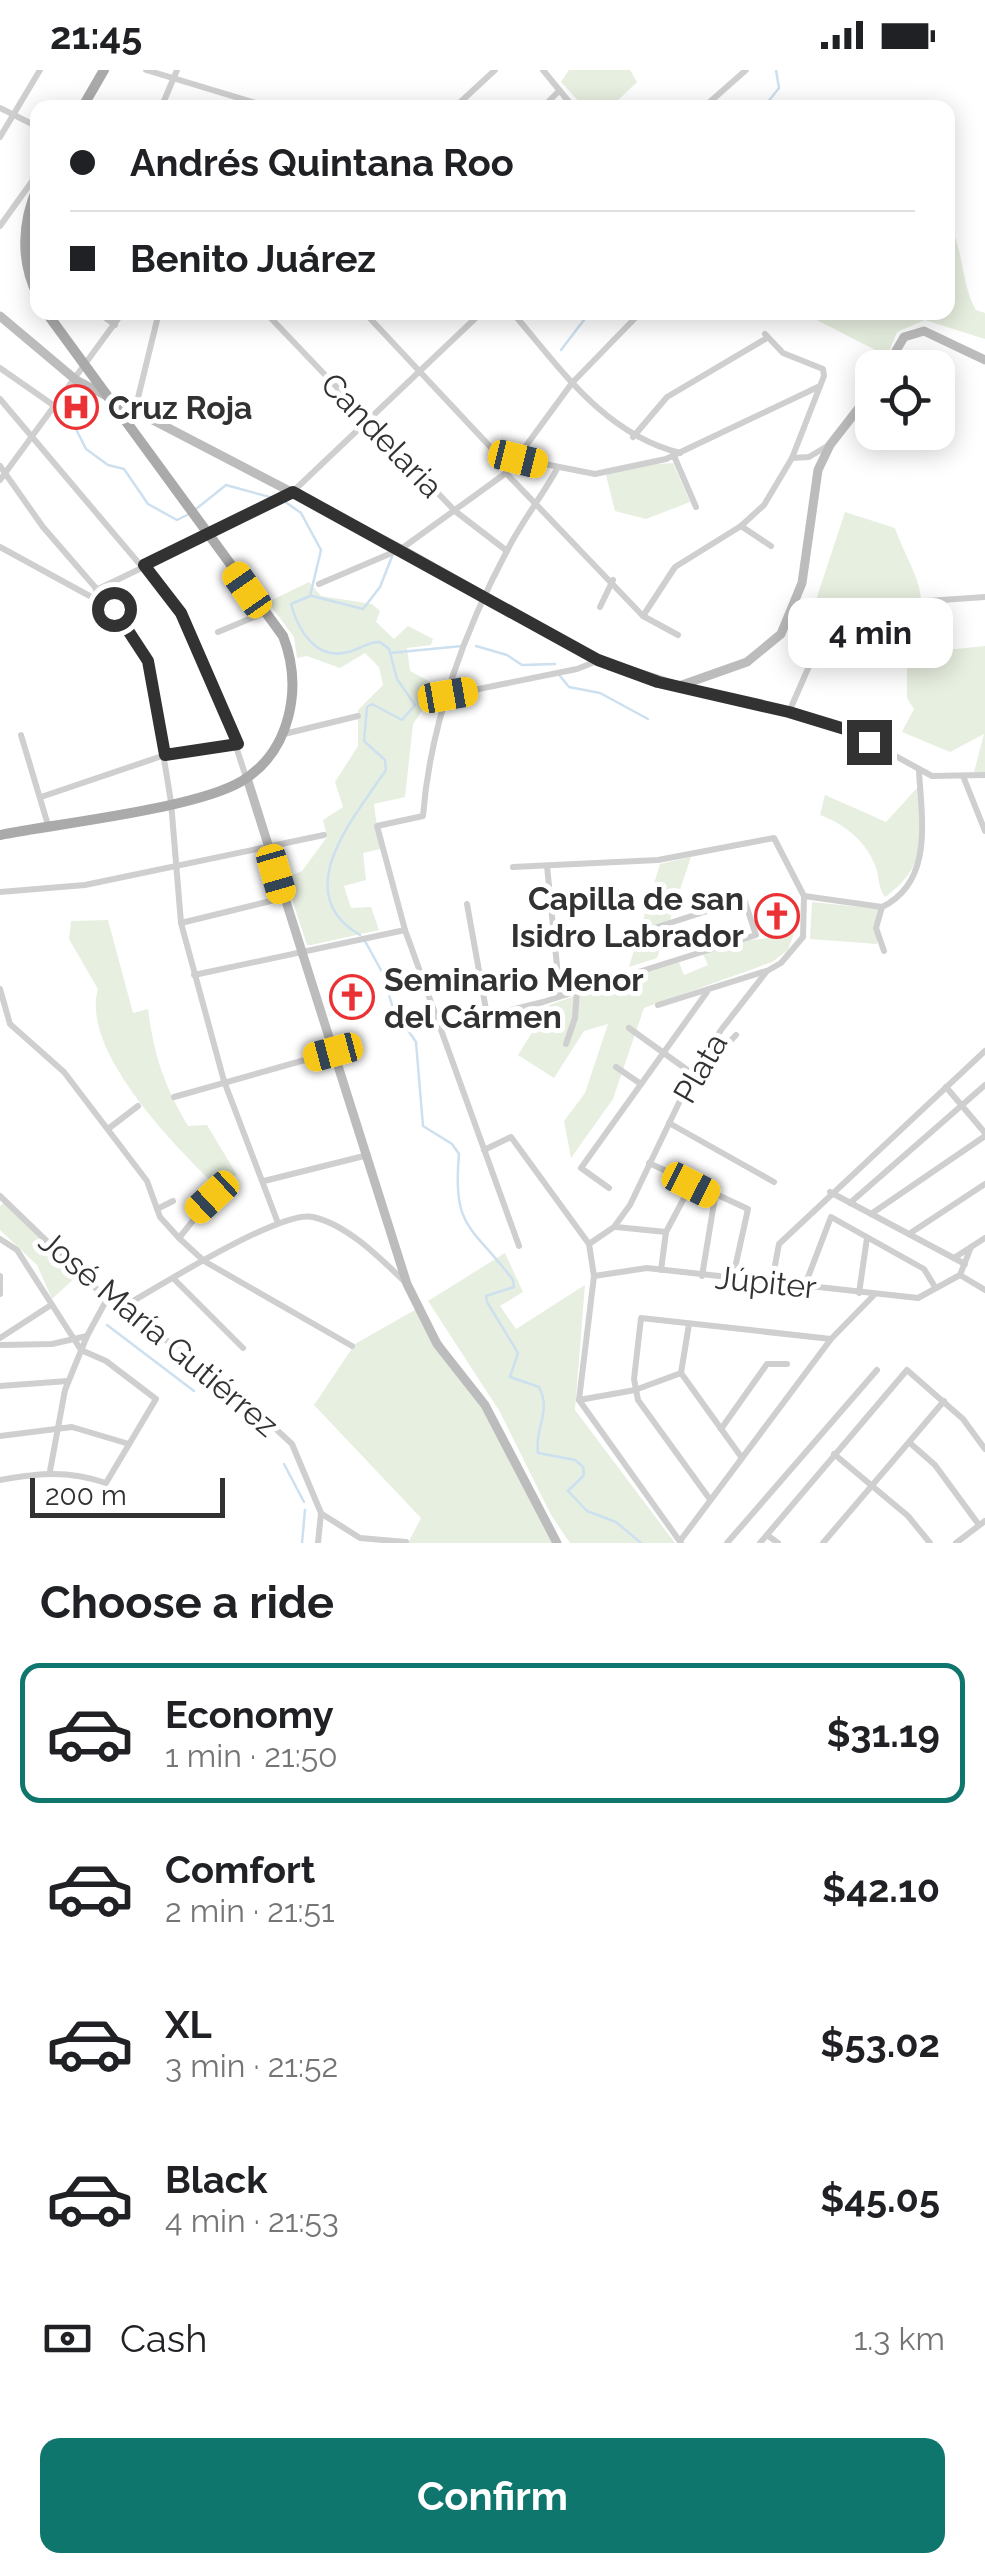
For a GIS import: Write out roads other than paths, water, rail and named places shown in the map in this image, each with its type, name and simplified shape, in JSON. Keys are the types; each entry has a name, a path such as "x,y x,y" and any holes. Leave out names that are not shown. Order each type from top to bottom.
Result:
{"main road":[{"path":"87,100 104,70"},
{"path":"30,206 25,249 30,267"},
{"path":"0,835 171,802 246,778 267,760 289,718 293,672 283,636 52,320"}],"street":[{"path":"0,136 40,70"},
{"path":"146,70 244,100"},
{"path":"165,100 178,70"},
{"path":"462,100 494,70"},
{"path":"543,70 567,100"},
{"path":"715,100 746,70"},
{"path":"550,100 560,91"},
{"path":"0,108 30,123"},
{"path":"0,226 30,185"},
{"path":"0,316 76,380 289,495 401,549 598,660 679,686 848,730 932,776 985,775"},
{"path":"109,320 115,325"},
{"path":"118,320 56,407 2,473 114,609 148,661 165,755 182,922 194,975 224,1081 278,1223"},
{"path":"125,422 134,410 157,320"},
{"name":"Candelaria","path":"272,320 456,511 507,551"},
{"path":"372,320 643,616 678,634"},
{"path":"96,590 289,495 474,320"},
{"path":"519,320 572,383 633,438 678,455 696,506"},
{"path":"319,584 401,549 508,471 572,383 633,320"},
{"path":"896,350 904,337 924,331 985,360"},
{"path":"633,438 667,396 766,336 783,353 823,369 822,385 792,458 764,505 741,526 675,567 643,616"},
{"path":"0,368 56,407"},
{"path":"518,459 595,474 678,455 822,385"},
{"path":"0,398 181,613 238,744 407,1284 437,1344 485,1405 556,1543"},
{"path":"679,686 747,662 780,634 802,583 814,485 830,445 855,413"},
{"path":"792,458 809,457 830,445"},
{"path":"520,1246 405,930 377,826 423,816 436,728 486,596 507,551 557,469"},
{"path":"741,526 772,546"},
{"path":"0,547 114,609"},
{"path":"600,606 613,580"},
{"path":"789,712 824,618 908,632 923,621 928,601 985,597"},
{"path":"218,632 264,614"},
{"path":"448,695 577,670 598,660"},
{"path":"282,735 358,716"},
{"path":"22,735 48,825"},
{"path":"40,797 165,755 238,744"},
{"path":"884,950 876,928 882,907 904,889 926,831 919,770"},
{"path":"963,776 985,831"},
{"path":"0,892 44,891 324,835"},
{"path":"513,867 658,860 774,838 804,896 882,907"},
{"path":"547,866 560,996"},
{"name":"Plata","path":"589,1244 614,1227 693,1074 767,971 782,964 802,938 804,896"},
{"path":"182,922 284,898"},
{"path":"441,1027 560,996 756,934 744,899 642,932"},
{"path":"467,904 488,1015"},
{"path":"194,975 405,930"},
{"path":"658,1005 767,971"},
{"path":"0,990 10,1024 64,1072 147,1180 157,1208 179,1238 204,1261 352,1346"},
{"path":"566,1044 575,1018 577,990"},
{"path":"610,1188 581,1168 707,992"},
{"path":"630,1028 693,1074"},
{"path":"686,1086 736,1035"},
{"path":"772,1281 778,1244 985,1051"},
{"path":"174,1096 333,1052"},
{"path":"616,1066 641,1084"},
{"path":"850,1203 985,1085"},
{"path":"871,1214 985,1135 946,1087"},
{"path":"108,1130 138,1106"},
{"path":"670,1123 774,1182"},
{"path":"484,1150 511,1137 589,1244 594,1276 579,1400 680,1542 830,1339 874,1295"},
{"path":"264,1181 369,1155"},
{"path":"650,1163 715,1197 748,1208 733,1277"},
{"path":"908,1234 985,1184"},
{"path":"661,1270 666,1232 691,1185"},
{"path":"179,1238 212,1197 235,1190"},
{"path":"830,1192 964,1264"},
{"name":"José María Gutiérrez","path":"0,1196 107,1299 222,1379 276,1427 305,1467 320,1514 322,1541"},
{"path":"702,1276 715,1197"},
{"path":"157,1208 173,1202"},
{"path":"121,1308 278,1223 310,1215 340,1228 407,1284"},
{"path":"805,1285 831,1217 924,1269 935,1287"},
{"path":"614,1227 666,1232"},
{"path":"859,1292 867,1238"},
{"path":"954,1258 985,1238"},
{"path":"0,1239 16,1250 80,1350 106,1361 156,1400 106,1483 71,1472 50,1471 0,1480"},
{"path":"971,1247 960,1274 982,1286"},
{"name":"Júpiter","path":"594,1276 661,1270 918,1298 960,1274"},
{"path":"0,1276 0,1294"},
{"path":"174,1279 242,1348"},
{"path":"50,1471 68,1381 107,1299"},
{"path":"0,1341 51,1306"},
{"path":"709,1498 635,1390 641,1318 830,1339"},
{"path":"689,1324 681,1373 742,1458"},
{"path":"0,1341 52,1344 87,1336"},
{"path":"721,1429 770,1361 787,1364"},
{"path":"726,1543 877,1370"},
{"path":"760,1543 906,1370 944,1401 985,1449"},
{"path":"579,1400 635,1390 681,1373"},
{"path":"0,1386 68,1381"},
{"path":"823,1543 944,1401"},
{"path":"0,1436 58,1426 129,1444"},
{"path":"910,1443 936,1465 982,1523 956,1543"},
{"path":"834,1454 874,1484 930,1543"},
{"path":"320,1514 360,1538 406,1542"},
{"path":"767,1535 778,1543"}],"waterway":[{"path":"769,100 779,88 776,70"},
{"path":"561,350 584,320"},
{"path":"59,410 71,419 86,449 108,465 124,469 148,504 177,520 189,514"},
{"path":"196,509 226,485 277,499"},
{"path":"284,501 301,513 321,550 310,596 291,604 298,624 310,641 327,652 348,652 380,642 389,649 397,679 415,705 402,720 372,704 367,707 364,741 385,760 386,770 344,833 328,877 329,898 339,918 360,935"},
{"path":"312,596 363,609 380,587 393,554"},
{"path":"390,653 462,646"},
{"path":"476,646 507,655 522,665 555,664"},
{"path":"560,676 569,687 600,693 648,719"},
{"path":"365,941 382,972 393,1008 416,1042 423,1126 452,1144 459,1154 462,1213 513,1280 514,1287 486,1296 518,1353 510,1377 539,1387 543,1396 538,1453 575,1460 583,1467 584,1475 568,1491 587,1511 616,1522 641,1543"},
{"path":"107,1325 194,1391"},
{"path":"284,1464 304,1502"},
{"path":"302,1543 305,1510"}],"place":[{"name":"Cruz Roja","path":"76,407"},
{"name":"Capilla de san Isidro Labrador","path":"777,916"},
{"name":"Seminario Menor del Cármen","path":"352,997"}]}
